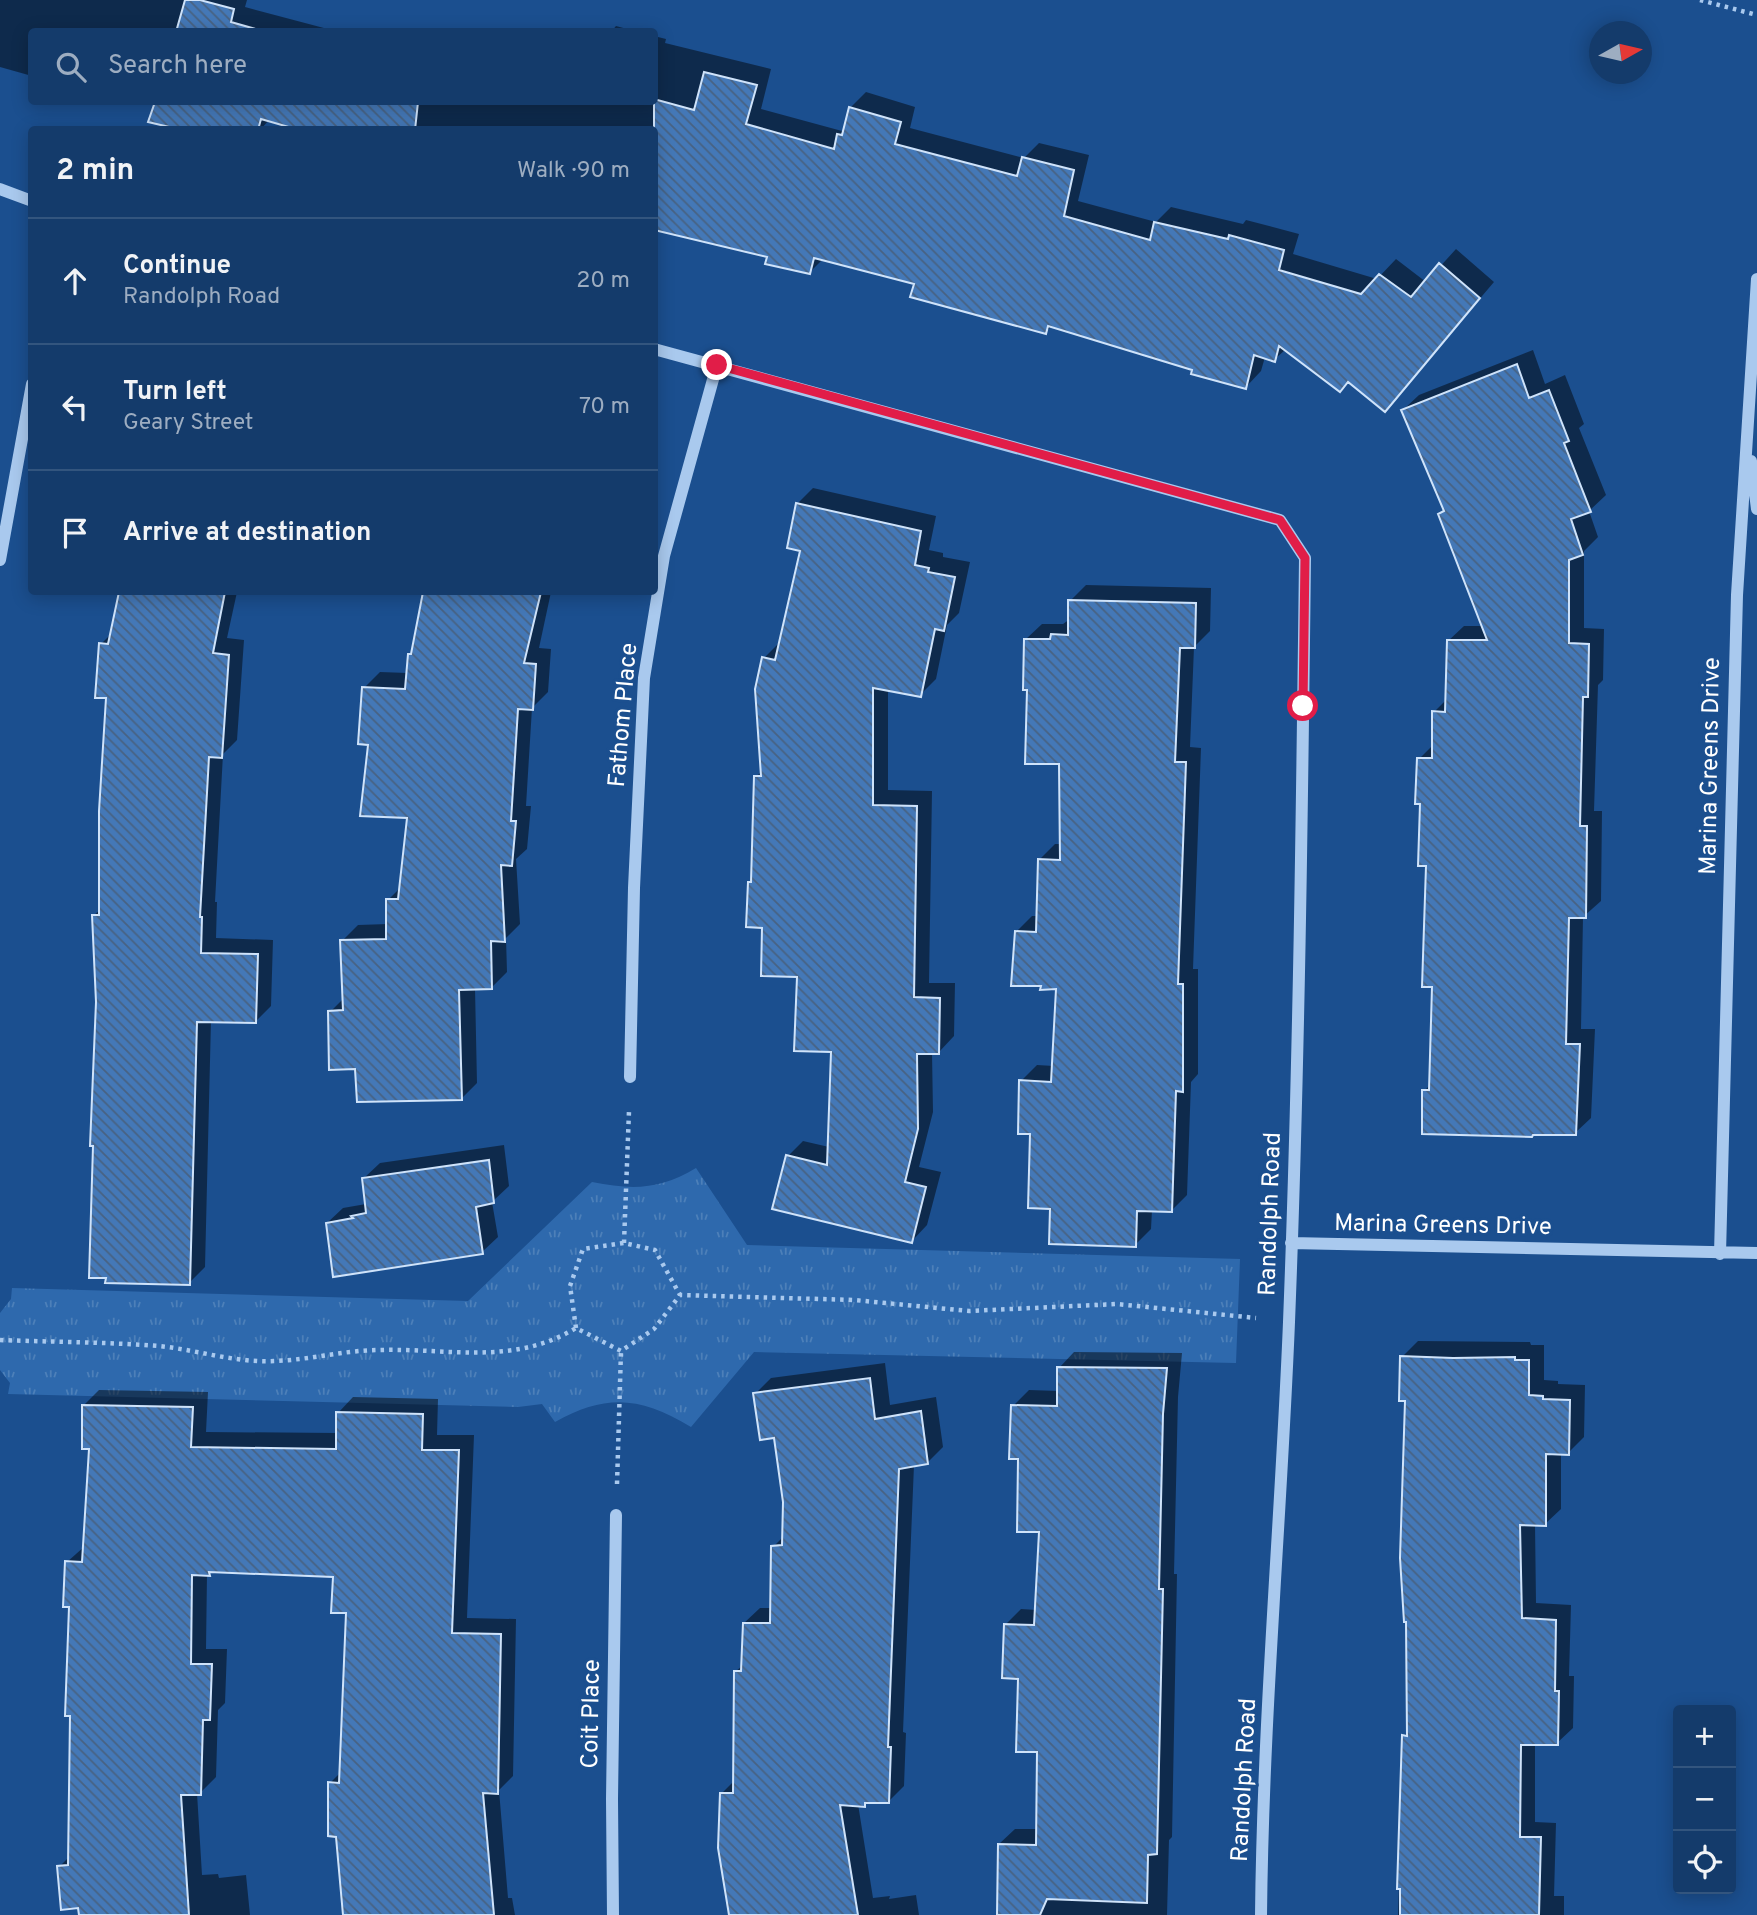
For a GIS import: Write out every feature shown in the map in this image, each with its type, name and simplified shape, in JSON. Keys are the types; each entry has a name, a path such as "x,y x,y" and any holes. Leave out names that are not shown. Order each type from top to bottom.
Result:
{"street":[{"path":"0,189 28,200"},
{"name":"Marina Greens Drive","path":"1720,1254 1737,595 1757,279"},
{"path":"658,350 717,365"},
{"name":"Randolph Road","path":"717,365 1280,520 1305,558 1289,1320 1262,1825 1261,1915"},
{"name":"Fathom Place","path":"658,593 664,556 717,365"},
{"path":"0,560 28,406"},
{"path":"1747,429 1757,509"},
{"name":"Fathom Place","path":"630,1077 634,888 644,678 658,595"},
{"name":"Marina Greens Drive","path":"1291,1243 1757,1253"},
{"name":"Coit Place","path":"613,1915 612,1799 617,1515"}],"path":[{"path":"1700,0 1757,15"},
{"path":"624,1243 630,1077"},
{"path":"576,1328 570,1286 583,1249 624,1243 655,1250 680,1295"},
{"path":"680,1295 854,1300 969,1311 1117,1304 1289,1320"},
{"path":"621,1352 654,1329 680,1295"},
{"path":"0,1340 161,1346 241,1361 275,1361 380,1349 485,1353 526,1349 555,1340 576,1328"},
{"path":"576,1328 621,1352"},
{"path":"617,1515 621,1352"}],"green space":[{"path":"696,1168 747,1245 1240,1259 1236,1363 754,1352 691,1427 656,1409 624,1402 591,1406 555,1422 542,1404 518,1407 8,1394 10,1383 0,1370 0,1313 11,1299 12,1288 468,1301 592,1182 646,1186 670,1181"}],"building":[{"path":"185,0 200,0 234,9 231,22 252,28 177,28"},
{"path":"704,72 757,85 746,124 834,149 837,134 842,135 849,107 901,122 895,144 1017,176 1022,157 1074,170 1064,216 1150,240 1154,222 1228,239 1229,235 1284,250 1279,270 1361,294 1379,274 1411,297 1439,263 1480,298 1385,412 1348,382 1340,392 1279,346 1275,362 1254,355 1246,389 1191,374 1192,370 1048,326 1046,334 910,297 914,284 814,258 810,274 765,264 767,257 658,231 658,126 654,126 654,105 658,105 658,100 694,110"},
{"path":"154,105 418,105 415,126 285,126 261,119 259,126 165,126 148,122"},
{"path":"1517,364 1529,398 1549,390 1569,441 1564,443 1591,512 1571,519 1583,555 1569,560 1569,643 1589,644 1588,697 1583,697 1580,826 1587,826 1586,918 1569,918 1566,1044 1580,1044 1576,1135 1532,1137 1422,1134 1422,1090 1429,1090 1432,987 1422,987 1426,866 1418,866 1420,804 1415,804 1417,758 1432,758 1432,711 1445,712 1447,640 1487,640 1438,514 1444,511 1401,410"},
{"path":"796,503 921,531 915,565 929,568 928,572 955,577 944,631 935,629 921,697 873,688 873,805 917,806 914,997 940,998 939,1054 917,1054 918,1129 905,1182 926,1187 912,1243 772,1209 786,1155 827,1165 831,1052 794,1051 797,977 761,976 762,928 746,927 748,882 751,882 754,776 761,776 755,689 762,657 775,660 800,551 787,548"},
{"path":"118,595 224,595 213,653 229,655 222,758 209,757 200,917 201,953 258,954 256,1023 197,1022 190,1285 105,1283 106,1278 89,1278 93,1146 90,1146 96,1002 92,915 99,915 99,811 106,698 95,698 99,643 108,644"},
{"path":"422,595 540,595 524,663 536,664 533,710 518,709 511,821 516,821 512,866 501,865 505,942 491,941 492,989 459,990 462,1100 357,1102 355,1069 329,1070 328,1011 343,1010 340,940 386,939 386,899 398,899 407,818 360,816 368,745 358,744 362,687 405,689 408,654 411,654"},
{"path":"1068,600 1196,603 1195,648 1180,648 1175,762 1186,762 1178,984 1183,984 1183,1092 1176,1091 1172,1212 1137,1211 1136,1247 1049,1244 1050,1209 1028,1208 1030,1134 1018,1134 1019,1080 1051,1082 1056,989 1011,986 1015,931 1036,932 1038,859 1060,860 1059,764 1025,764 1027,690 1023,690 1024,639 1050,639 1051,634 1068,635"},
{"path":"489,1160 494,1203 476,1207 483,1254 333,1277 326,1223 366,1213 362,1178"},
{"path":"1400,1356 1515,1357 1515,1360 1529,1360 1529,1395 1543,1396 1543,1399 1570,1400 1569,1455 1546,1454 1546,1526 1520,1525 1522,1618 1556,1620 1555,1691 1559,1691 1558,1745 1521,1745 1520,1837 1541,1837 1539,1915 1400,1915 1400,1889 1397,1889 1402,1735 1407,1736 1406,1622 1400,1558 1405,1401 1399,1401"},
{"path":"1057,1367 1167,1368 1163,1414 1159,1589 1163,1589 1157,1854 1148,1855 1147,1903 1047,1899 1040,1915 997,1915 998,1844 1036,1845 1037,1752 1016,1752 1018,1679 1002,1678 1004,1624 1034,1625 1039,1532 1017,1532 1018,1459 1009,1459 1011,1405 1057,1406"},
{"path":"870,1378 875,1419 921,1411 928,1464 899,1469 888,1747 891,1747 889,1803 865,1803 865,1807 840,1805 858,1915 729,1915 718,1848 720,1793 733,1793 734,1671 741,1671 743,1623 770,1623 771,1546 782,1545 783,1502 774,1438 760,1440 753,1393"},
{"path":"82,1405 193,1407 191,1447 336,1449 336,1412 423,1414 422,1450 459,1450 452,1633 501,1634 498,1794 483,1793 494,1915 343,1915 336,1837 328,1836 328,1782 339,1783 346,1613 331,1613 333,1577 209,1572 210,1576 192,1575 191,1664 212,1664 210,1720 203,1720 201,1795 181,1795 189,1915 79,1915 78,1908 61,1910 57,1866 68,1865 70,1716 65,1716 69,1607 63,1607 65,1561 82,1562 89,1449 82,1449"}],"route":[{"path":"717,365 1280,520 1305,558 1303,706"}]}
